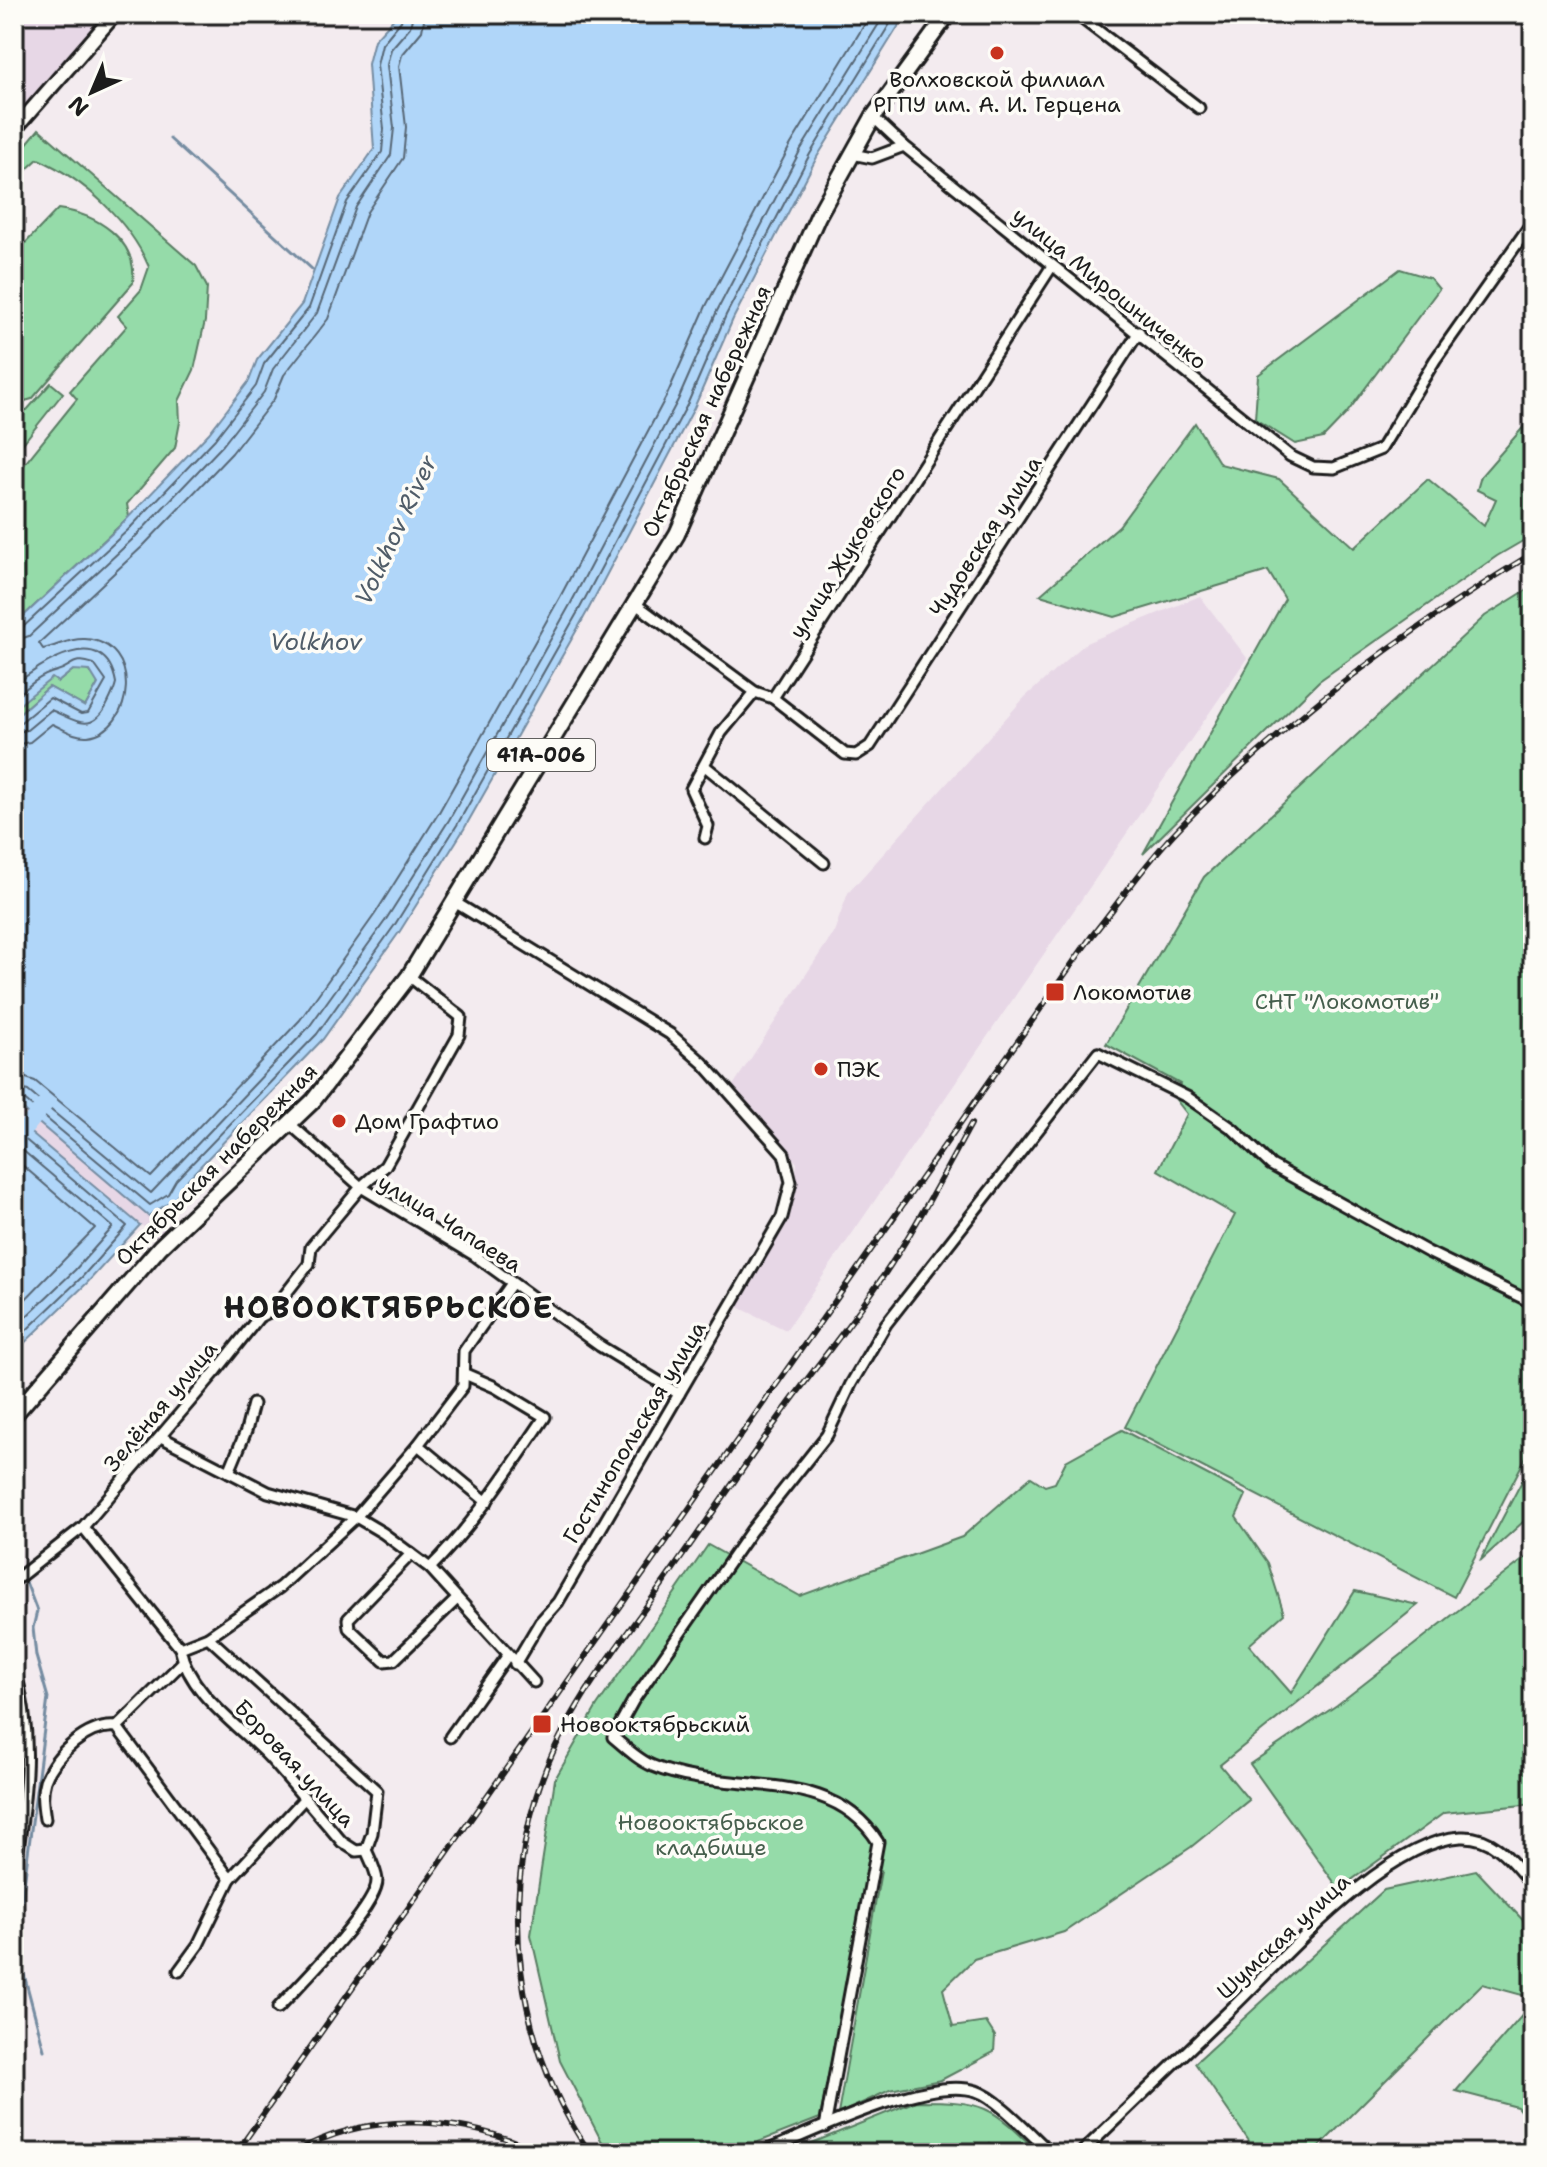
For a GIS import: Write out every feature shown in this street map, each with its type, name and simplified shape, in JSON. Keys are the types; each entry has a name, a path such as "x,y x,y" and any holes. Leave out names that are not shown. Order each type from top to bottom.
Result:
{"main road":[{"name":"Октябрьская набережная","path":"14,1415 160,1247 290,1124 344,1065 409,976 456,903 693,502 818,216 873,117 948,14"}],"street":[{"path":"14,130 115,14"},
{"path":"1076,14 1199,108"},
{"name":"улица Мирошниченко","path":"873,117 904,146 1290,456 1313,467 1334,468 1381,449 1435,360 1533,221"},
{"path":"852,154 872,158 904,146"},
{"name":"улица Жуковского","path":"773,698 1052,266"},
{"name":"Чудовская улица","path":"773,698 828,744 856,755 870,746 1139,332"},
{"path":"633,602 755,692 773,698"},
{"path":"705,838 708,826 691,789 721,733 755,692"},
{"path":"705,766 824,863"},
{"name":"Гостинопольская улица","path":"456,903 670,1034 703,1063 784,1154 791,1182 782,1217 558,1602 540,1622 515,1664"},
{"name":"Зелёная улица","path":"14,1581 83,1527 161,1437 232,1347 259,1317 273,1310 309,1264 311,1247 361,1187 385,1166 459,1035 461,1017 409,976"},
{"path":"825,2127 878,1842 866,1823 840,1803 813,1794 652,1766 613,1737 633,1701 751,1531 815,1453 886,1324 1098,1053 1187,1097 1233,1129 1271,1165 1428,1252 1533,1303"},
{"name":"улица Чапаева","path":"290,1124 361,1187 474,1255 600,1346 679,1394"},
{"path":"83,1527 180,1648 208,1637 280,1587 356,1517 418,1445 463,1386 465,1374 461,1360 464,1351 512,1283"},
{"path":"430,1568 459,1539 545,1417 495,1387 465,1374"},
{"path":"229,1472 253,1404"},
{"path":"161,1437 268,1492 356,1517 430,1568 534,1682"},
{"path":"418,1445 487,1502"},
{"path":"411,1554 348,1619 349,1628 384,1661 394,1660 457,1599"},
{"name":"Боровая улица","path":"180,1648 183,1662 206,1696 268,1757 342,1842 356,1851 366,1850 372,1833 377,1791 208,1637"},
{"path":"450,1737 508,1655"},
{"path":"45,1819 42,1799 53,1768 84,1734 101,1726 117,1727 183,1662"},
{"path":"14,1666 21,1691 29,1753 14,1883"},
{"path":"117,1727 230,1879"},
{"path":"179,1971 198,1945 230,1879 304,1799"},
{"name":"Шумская улица","path":"1081,2153 1329,1915 1407,1855 1437,1842 1463,1837 1493,1843 1533,1886"},
{"path":"278,2008 349,1930 375,1892 377,1880 366,1850"},
{"path":"761,2153 922,2091 958,2088 979,2092 1051,2153"}],"shaded area":[{"path":"14,14 110,14 14,126"},
{"path":"1200,596 1247,658 786,1330 736,1306 793,1202 797,1163 732,1087 834,932 848,893 1025,697 1086,643"},
{"path":"14,1102 165,1230 158,1239 14,1119"}],"green space":[{"path":"39,129 196,266 207,287 205,321 194,370 179,401 180,422 175,448 127,504 129,517 14,625 14,477 77,399 70,391 127,326 118,316 141,290 149,267 118,218 72,178 38,159 14,181 14,159"},
{"path":"58,209 86,216 112,231 129,254 133,283 32,399 14,404 14,255"},
{"path":"1400,269 1430,278 1439,289 1346,414 1323,438 1295,444 1255,419 1258,375"},
{"path":"51,383 63,393 20,447 14,447 14,410 27,410"},
{"path":"1533,416 1533,535 1497,556 1319,681 1143,854 1285,599 1268,571 1115,617 1040,595 1119,526 1195,423 1220,464 1279,479 1354,548 1428,479 1484,526 1496,499 1477,490 1481,476"},
{"name":"СНТ \"Локомотив\"","path":"1533,586 1533,1443 1454,1597 1125,1427 1235,1215 1158,1170 1187,1114 1174,1097 1180,1084 1106,1044 1204,877 1485,616"},
{"path":"83,668 96,676 98,684 85,707 49,687 14,718 14,709 52,677 58,682 73,670"},
{"name":"Новооктябрьское кладбище","path":"1122,1430 1246,1495 1236,1517 1268,1563 1284,1614 1249,1645 1291,1693 1355,1591 1418,1605 1220,1765 1249,1800 1191,1847 1064,1932 974,1959 943,1989 953,2027 986,2022 995,2036 994,2052 941,2080 890,2090 838,2114 881,1871 867,1879 820,2118 730,2153 612,2153 602,2142 560,2061 531,1935 555,1779 597,1706 708,1545 800,1596 962,1537 1031,1477 1045,1486 1055,1483 1066,1461"},
{"path":"1533,1460 1533,1513 1480,1561"},
{"path":"1533,1552 1533,1804 1444,1813 1339,1889 1250,1764 1337,1705"},
{"path":"1476,1870 1533,1931 1533,1998 1482,1984 1313,2153 1242,2153 1249,2141 1195,2063 1384,1890"},
{"path":"1533,2003 1533,2125 1517,2107 1456,2091"},
{"path":"916,2101 957,2102 985,2109 997,2115 1039,2153 1001,2153 990,2143 981,2153 787,2153"}],"water":[{"name":"Volkhov","path":"398,14 906,14 817,157 733,319 694,408 587,612 464,829 400,931 323,1039 182,1185 175,1199 148,1216 14,1102 14,718 49,687 85,707 98,684 90,671 73,670 58,682 52,678 14,709 14,625 122,524 209,433 249,381 257,360 302,304 340,198 374,149 368,64 374,40"},
{"path":"14,1119 140,1225 87,1283 14,1353"}],"waterway":[{"path":"170,139 313,270"},
{"name":"Volkhov River","path":"14,1142 46,1103"},
{"path":"14,1563 17,1568"},
{"path":"26,1582 37,1611 33,1628 36,1656 48,1698 19,1923 21,1963 44,2050"}],"railway":[{"path":"236,2153 1091,937 1145,867 1219,788 1303,714 1392,646 1533,553"},
{"path":"590,2153 565,2111 545,2066 530,2020 521,1972 518,1924 520,1875 528,1826 542,1779 584,1695 887,1271 971,1124"},
{"path":"294,2153 354,2129 417,2123 481,2131 541,2153"}],"place":[{"name":"Волховской филиал РГПУ им. А. И. Герцена","path":"997,53"},
{"name":"Локомотив","path":"1055,992"},
{"name":"ПЭК","path":"821,1069"},
{"name":"Дом Графтио","path":"339,1121"},
{"name":"Новооктябрьский","path":"542,1724"}],"district":[{"name":"НОВООКТЯБРЬСКОЕ","path":"389,1308"}]}
